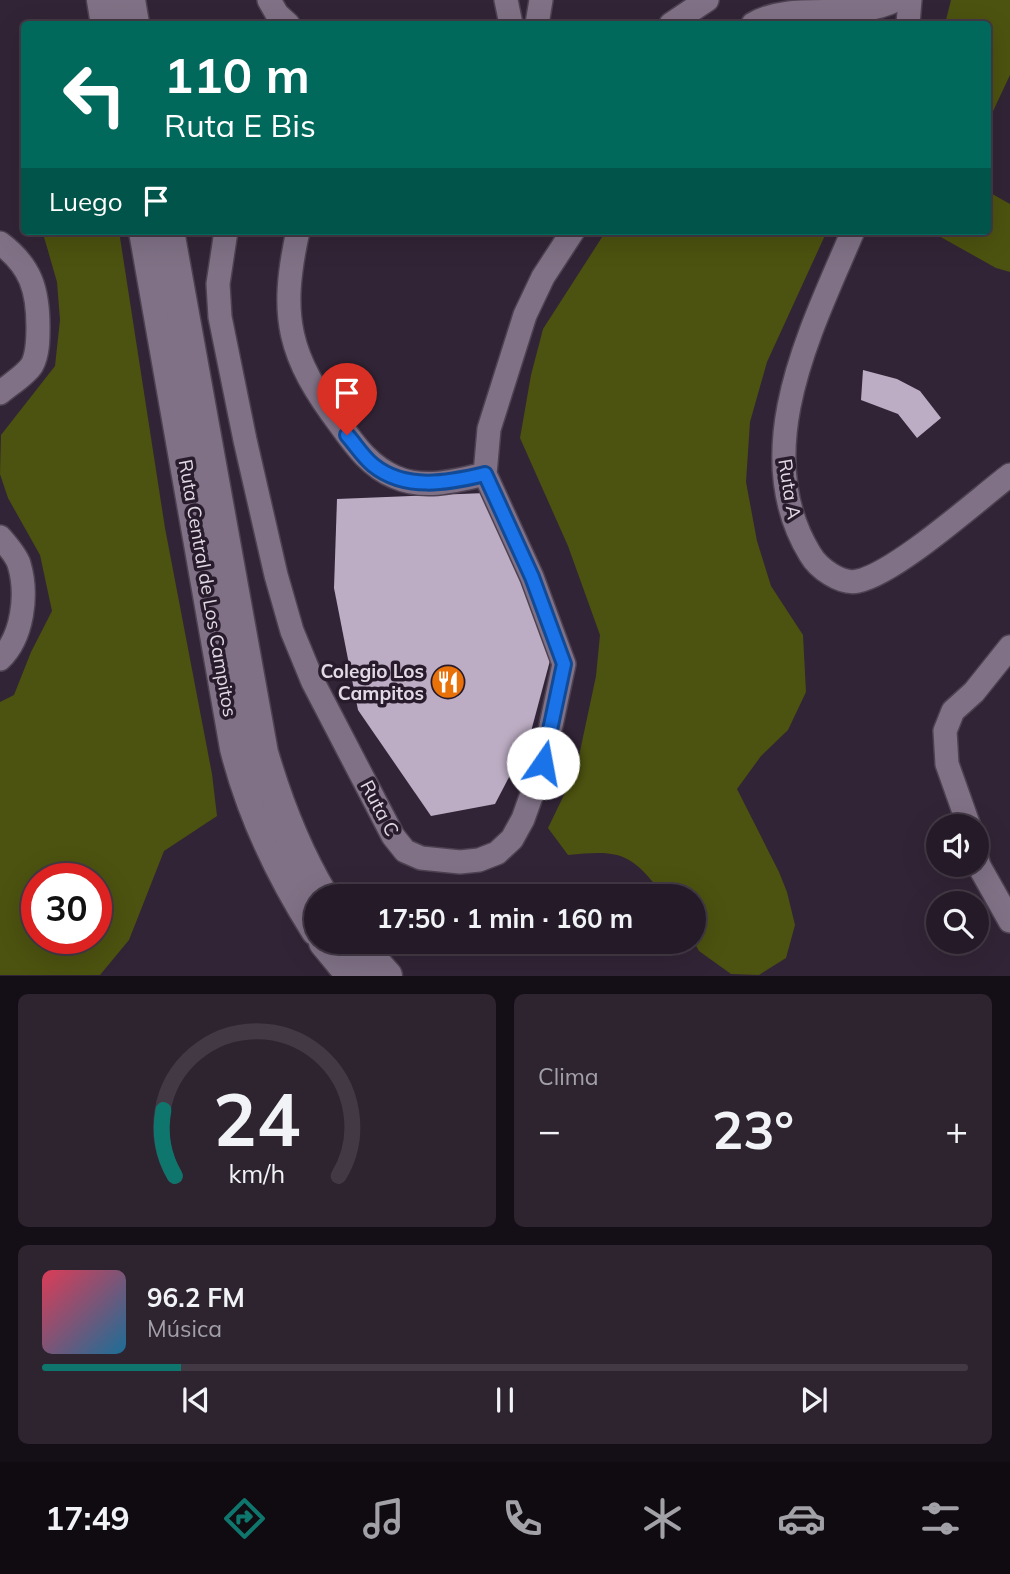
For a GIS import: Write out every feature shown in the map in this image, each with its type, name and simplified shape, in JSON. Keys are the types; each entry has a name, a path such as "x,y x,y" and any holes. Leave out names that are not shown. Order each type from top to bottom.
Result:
{"main road":[{"path":"103,0 106,21"},
{"path":"129,0 133,21"},
{"name":"Ruta Central de Los Campitos","path":"146,235 236,748 266,841 304,907"},
{"name":"Ruta Central de Los Campitos","path":"169,235 262,753 285,823 316,884"},
{"path":"335,954 353,975"},
{"path":"366,954 386,975"}],"street":[{"path":"269,0 276,14 284,21"},
{"path":"506,0 510,21"},
{"path":"538,21 541,0"},
{"path":"676,21 707,0"},
{"path":"756,21 784,6 868,8 896,0"},
{"path":"908,21 910,0"},
{"name":"Ruta C","path":"225,235 218,284 220,317 248,454 292,631 313,682 393,836 405,851 421,858 439,861 480,860 497,853 512,839 523,819 543,763 564,664 532,577 485,474 489,429 521,327 542,277 570,235"},
{"path":"298,235 288,303 290,328 304,370 347,435 373,465 397,478 421,483 447,483 485,474"},
{"name":"Ruta A","path":"851,235 800,355 786,427 784,456 791,516 812,558 826,571 841,579 855,582 871,577 903,558 1010,475"},
{"path":"0,243 12,251 29,274 37,295 38,344 32,365 0,393"},
{"path":"0,537 18,562 23,585 19,622 10,645 0,659"},
{"path":"965,814 947,764 945,731 953,711 974,692 1010,647"},
{"path":"985,877 1010,921"}],"green space":[{"path":"951,0 1010,0 1010,75 991,115 991,21 946,21"},
{"path":"991,193 1010,204 1010,272 996,268 937,235 991,235"},
{"path":"45,235 120,235 165,528 212,774 217,816 164,851 129,940 100,975 0,975 0,702 14,695 31,652 52,611 40,555 8,498 0,474 1,435 55,366 60,320 57,282"},
{"path":"603,235 825,235 767,362 750,422 746,482 757,541 771,586 803,635 806,692 788,730 761,756 737,789 779,872 795,925 786,958 759,975 731,974 703,954 706,954 706,884 654,884 634,863 614,854 568,855 548,828 576,770 596,676 600,635 568,546 520,438 531,375 543,329"}],"building":[{"path":"863,370 897,379 920,391 941,418 917,438 898,414 861,400"},
{"name":"Colegio Los Campitos","path":"485,493 552,653 529,739 495,804 431,816 358,710 334,588 337,499"}],"place":[{"name":"Colegio Los Campitos","path":"448,682"}],"route":[{"path":"347,435 373,465 397,478 421,483 447,483 485,474 532,577 564,664 543,763"}]}
